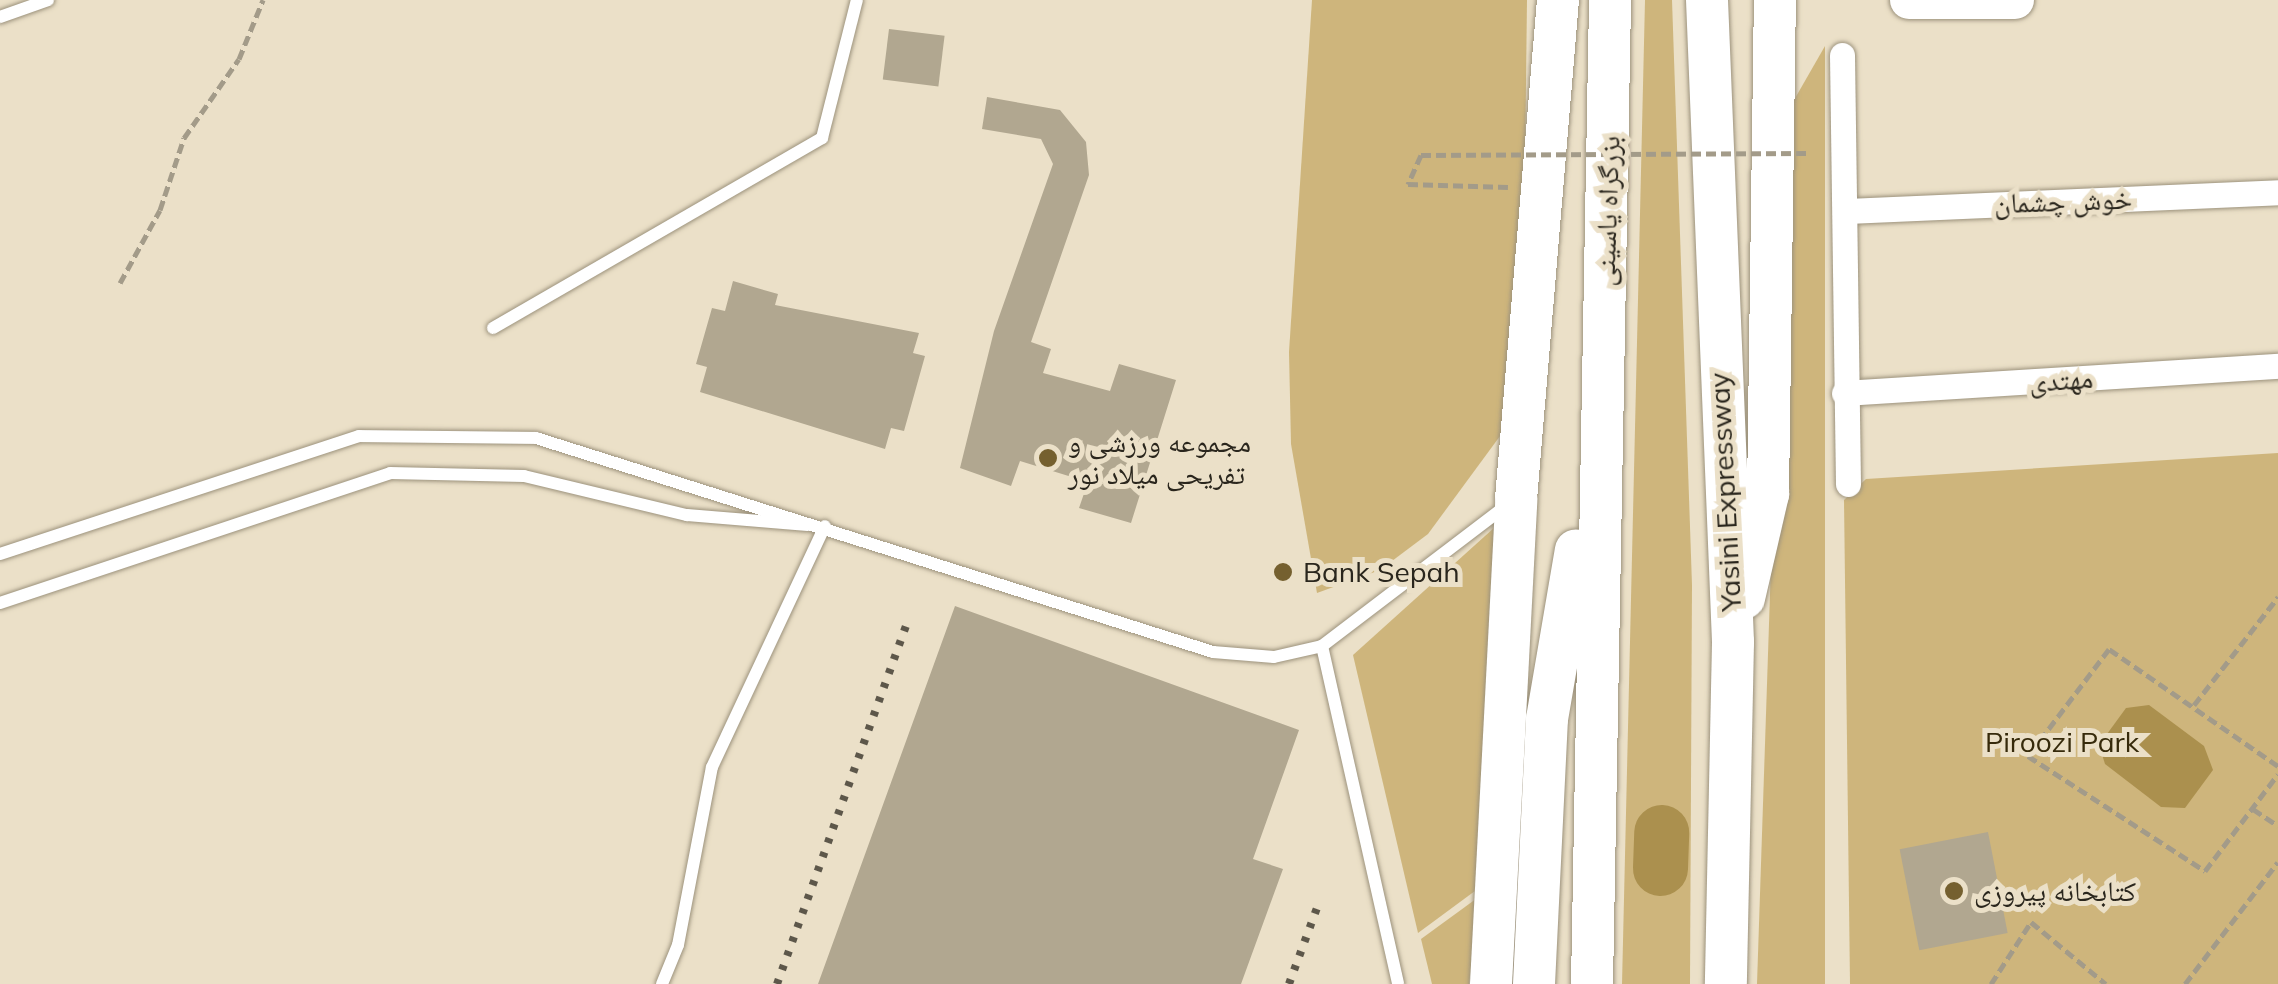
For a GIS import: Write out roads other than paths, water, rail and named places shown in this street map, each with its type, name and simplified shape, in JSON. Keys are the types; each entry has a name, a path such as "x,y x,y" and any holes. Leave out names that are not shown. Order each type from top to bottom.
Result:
{"highway":[{"path":"1491,984 1516,499 1558,0"},
{"name":"بزرگراه یاسینی","path":"1597,421 1610,0"},
{"name":"Yasini Expressway","path":"1707,0 1734,642 1726,984"},
{"path":"1734,642 1768,494 1775,0"},
{"path":"1534,984 1547,719 1597,421"},
{"path":"1592,984 1597,421"}],"main road":[{"path":"1909,0 2015,0"}],"street":[{"path":"1842,55 1848,210 1844,393 1848,484"},
{"name":"خوش چشمان","path":"1848,210 2278,192"},
{"name":"مهتدی","path":"1844,393 2278,366"}],"lane":[{"path":"0,17 48,0"},
{"path":"493,328 822,138 857,0"},
{"path":"0,554 359,436 422,431 536,438 825,526 1213,652 1274,657 1322,646 1516,499"},
{"path":"0,602 390,473 524,476 687,516 825,526"},
{"path":"662,984 678,944 712,766 825,526"},
{"path":"1322,646 1398,984"}],"waterway":[{"path":"1660,868 1661,832"}],"railway":[{"path":"777,984 906,626"},
{"path":"1289,984 1318,905"}],"place":[{"name":"مجموعه ورزشی و تفریحی میلاد نور","path":"1048,458"},
{"name":"Bank Sepah","path":"1283,572"},
{"name":"کتابخانه پیروزی","path":"1954,891"}],"park label":[{"name":"Piroozi Park","path":"2062,742"}]}
